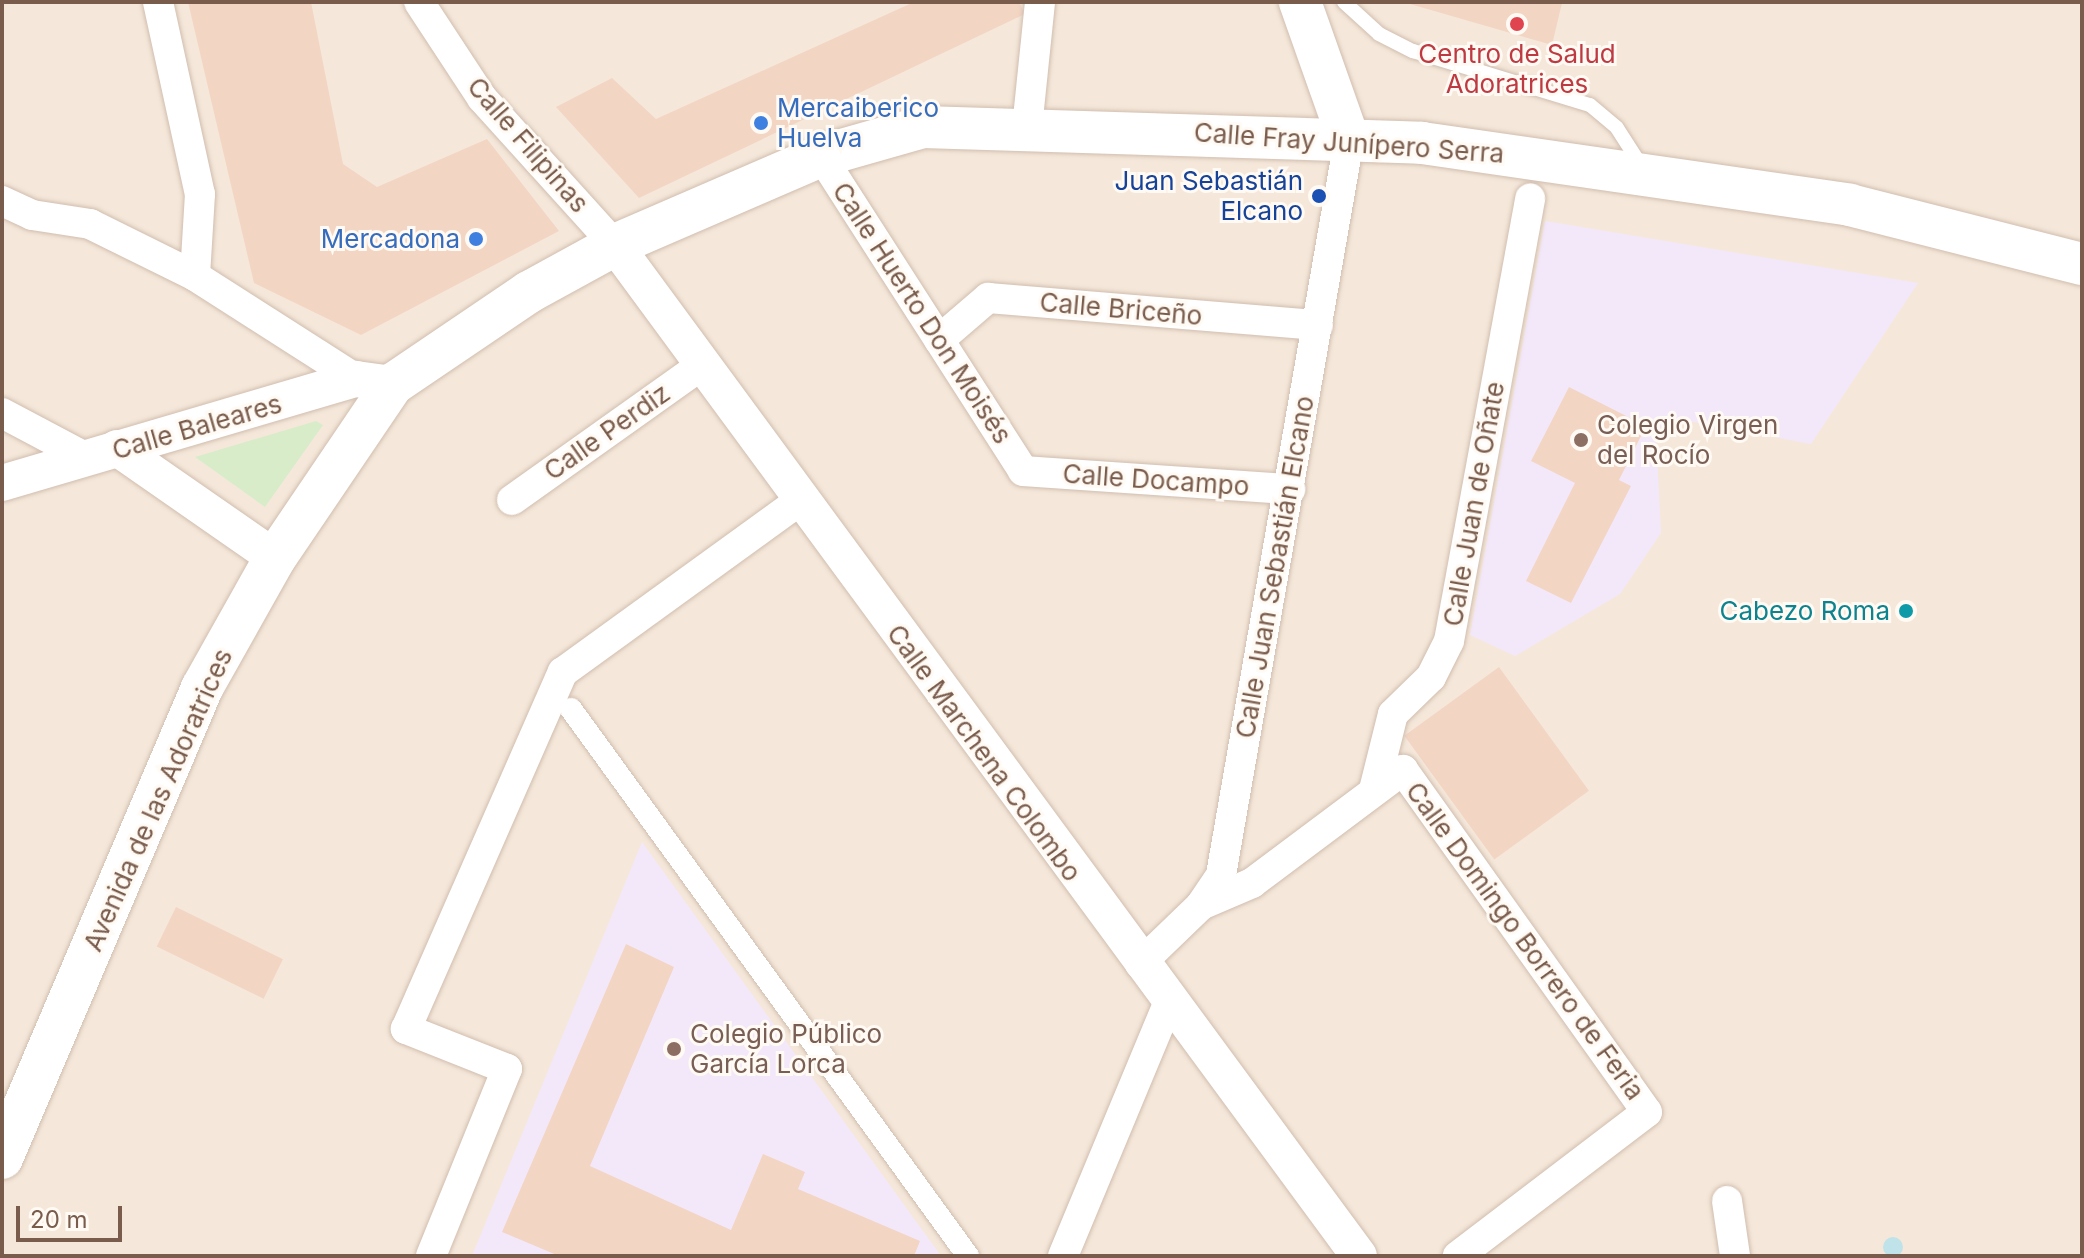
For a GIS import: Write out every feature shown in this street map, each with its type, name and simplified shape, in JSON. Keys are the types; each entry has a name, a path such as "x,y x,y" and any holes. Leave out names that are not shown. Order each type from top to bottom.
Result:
{"main road":[{"path":"1300,2 1349,140"},
{"name":"Calle Fray Junípero Serra","path":"821,156 923,127 1349,140 1645,170 1850,205 2082,264"},
{"name":"Avenida de las Adoratrices","path":"2,1158 202,688 375,381 615,245 821,156"},
{"name":"Calle Fray Junípero Serra","path":"1968,236 2082,281"}],"street":[{"path":"158,2 200,194 195,276"},
{"name":"Calle Filipinas","path":"419,2 482,98 615,245"},
{"path":"1027,128 1040,2"},
{"name":"Calle Juan Sebastián Elcano","path":"1140,964 1201,905 1221,875 1349,140"},
{"name":"Calle Huerto Don Moisés","path":"821,156 1023,471"},
{"name":"Calle Juan de Oñate","path":"1374,790 1393,714 1431,677 1449,641 1530,198"},
{"path":"2,201 32,215 90,224 195,276 375,381"},
{"name":"Calle Marchena Colombo","path":"615,245 798,502 1168,1004 1359,1256"},
{"name":"Calle Briceño","path":"939,340 988,298 1318,325"},
{"name":"Calle Perdiz","path":"512,500 702,365"},
{"name":"Calle Baleares","path":"2,483 102,453 375,381"},
{"path":"2,413 102,453 275,558"},
{"name":"Calle Docampo","path":"1023,471 1290,489"},
{"path":"431,1256 507,1069 406,1029 563,672 798,502"},
{"path":"571,709 968,1256"},
{"name":"Calle Domingo Borrero de Feria","path":"1374,790 1403,770 1647,1112 1458,1256"},
{"path":"1201,905 1252,883 1374,790"},
{"path":"1063,1256 1168,1004"},
{"path":"1727,1201 1735,1256"}],"lane":[{"path":"1344,2 1379,34 1413,51 1590,105 1617,128 1645,170"}],"shaded area":[{"path":"2,2 2082,2 2082,1256 2,1256"},
{"name":"Colegio Virgen del Rocío","path":"1545,221 1918,283 1811,444 1667,417 1656,435 1661,533 1620,594 1515,656 1470,635"},
{"name":"Colegio Público García Lorca","path":"642,842 941,1256 472,1256"}],"green space":[{"path":"316,421 323,425 265,507 195,457"}],"water":[{"path":"1889,1237 1897,1237 1903,1247 1897,1257 1889,1257 1883,1251 1883,1243"}],"building":[{"path":"188,2 311,2 343,164 377,187 487,139 559,231 361,335 254,283"},
{"path":"914,2 1019,2 1025,14 639,198 556,107 612,78 656,119"},
{"name":"Centro de Salud Adoratrices","path":"1403,2 1559,2 1562,3 1552,45"},
{"path":"1569,387 1646,426 1619,480 1631,486 1571,603 1526,581 1575,483 1531,461"},
{"path":"1499,667 1589,791 1494,860 1404,736"},
{"path":"176,907 283,959 264,999 157,947"},
{"path":"626,944 674,967 590,1166 731,1230 763,1154 805,1172 798,1189 920,1241 914,1256 559,1256 502,1232"}],"place":[{"name":"Centro de Salud Adoratrices","path":"1517,24"},
{"name":"Mercaiberico Huelva","path":"761,123"},
{"name":"Juan Sebastián Elcano","path":"1319,196"},
{"name":"Mercadona","path":"476,239"},
{"name":"Colegio Virgen del Rocío","path":"1581,440"},
{"name":"Cabezo Roma","path":"1906,611"},
{"name":"Colegio Público García Lorca","path":"674,1049"}]}
